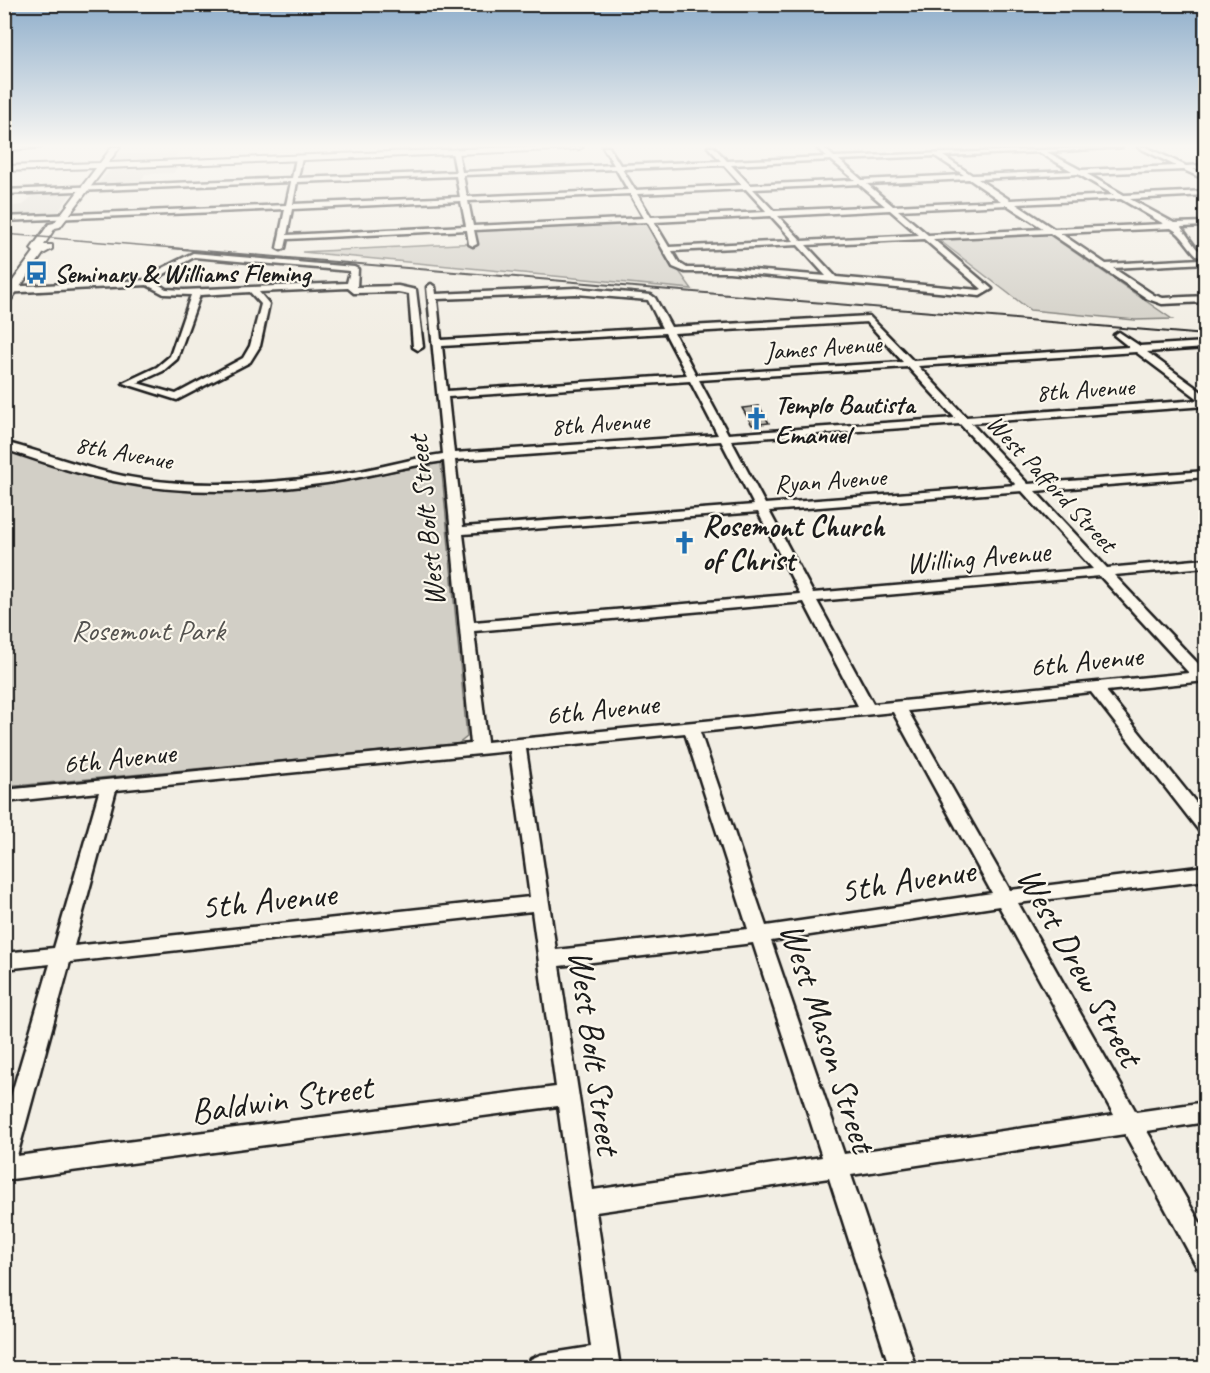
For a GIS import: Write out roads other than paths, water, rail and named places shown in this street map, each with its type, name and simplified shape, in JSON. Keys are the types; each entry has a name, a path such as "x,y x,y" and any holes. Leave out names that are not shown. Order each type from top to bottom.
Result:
{"main road":[{"path":"4,302 9,289 39,252 47,248 62,226 61,221 68,211"}],"street":[{"path":"4,219 61,221 223,211"},
{"path":"280,248 288,211"},
{"path":"466,211 473,244"},
{"path":"645,211 669,249 676,265 685,270 729,270 985,292 988,289 896,211"},
{"path":"769,211 833,279"},
{"path":"283,237 830,211"},
{"path":"1022,211 1151,297 1162,301 1206,299"},
{"path":"1147,211 1187,236 1193,249 1206,260"},
{"path":"669,249 1206,224"},
{"path":"351,285 196,293 164,291 150,283 156,275 193,255 354,269 352,289 360,291 398,289 412,292 418,346"},
{"path":"1105,266 1206,260"},
{"path":"9,289 152,282"},
{"path":"196,293 174,357 160,369 128,384 177,397 238,367 251,355 265,304 253,291"},
{"name":"West Bolt Street","path":"480,749 432,292 576,291 651,297 667,329"},
{"name":"West Pafford Street","path":"667,329 869,319 1203,676"},
{"path":"437,343 667,329 868,710"},
{"path":"1119,335 1206,401"},
{"name":"James Avenue","path":"443,394 1206,345"},
{"name":"8th Avenue","path":"4,445 93,473 168,485 286,483 355,475 423,459 1206,401"},
{"name":"Ryan Avenue","path":"457,531 1206,474"},
{"name":"Willing Avenue","path":"467,627 1206,563"},
{"name":"6th Avenue","path":"4,796 1203,676"},
{"path":"1095,687 1206,828"},
{"name":"West Drew Street","path":"898,707 1206,1258"},
{"name":"West Mason Street","path":"691,727 903,1368"},
{"name":"West Bolt Street","path":"517,744 607,1363"},
{"path":"4,1162 109,786"},
{"name":"5th Avenue","path":"548,959 759,935 1005,898 1206,873"},
{"name":"5th Avenue","path":"4,961 539,903"},
{"name":"Baldwin Street","path":"4,1169 567,1095"},
{"path":"583,1203 1206,1112"},
{"path":"540,1368 607,1363"}],"railway":[{"path":"4,234 187,249"},
{"path":"169,248 1206,335"}],"place":[{"name":"Seminary & Williams Fleming","path":"36,273"},
{"name":"Templo Bautista Emanuel","path":"757,419"},
{"name":"Rosemont Church of Christ","path":"684,543"}],"park label":[{"name":"Rosemont Park","path":"148,630"}]}
